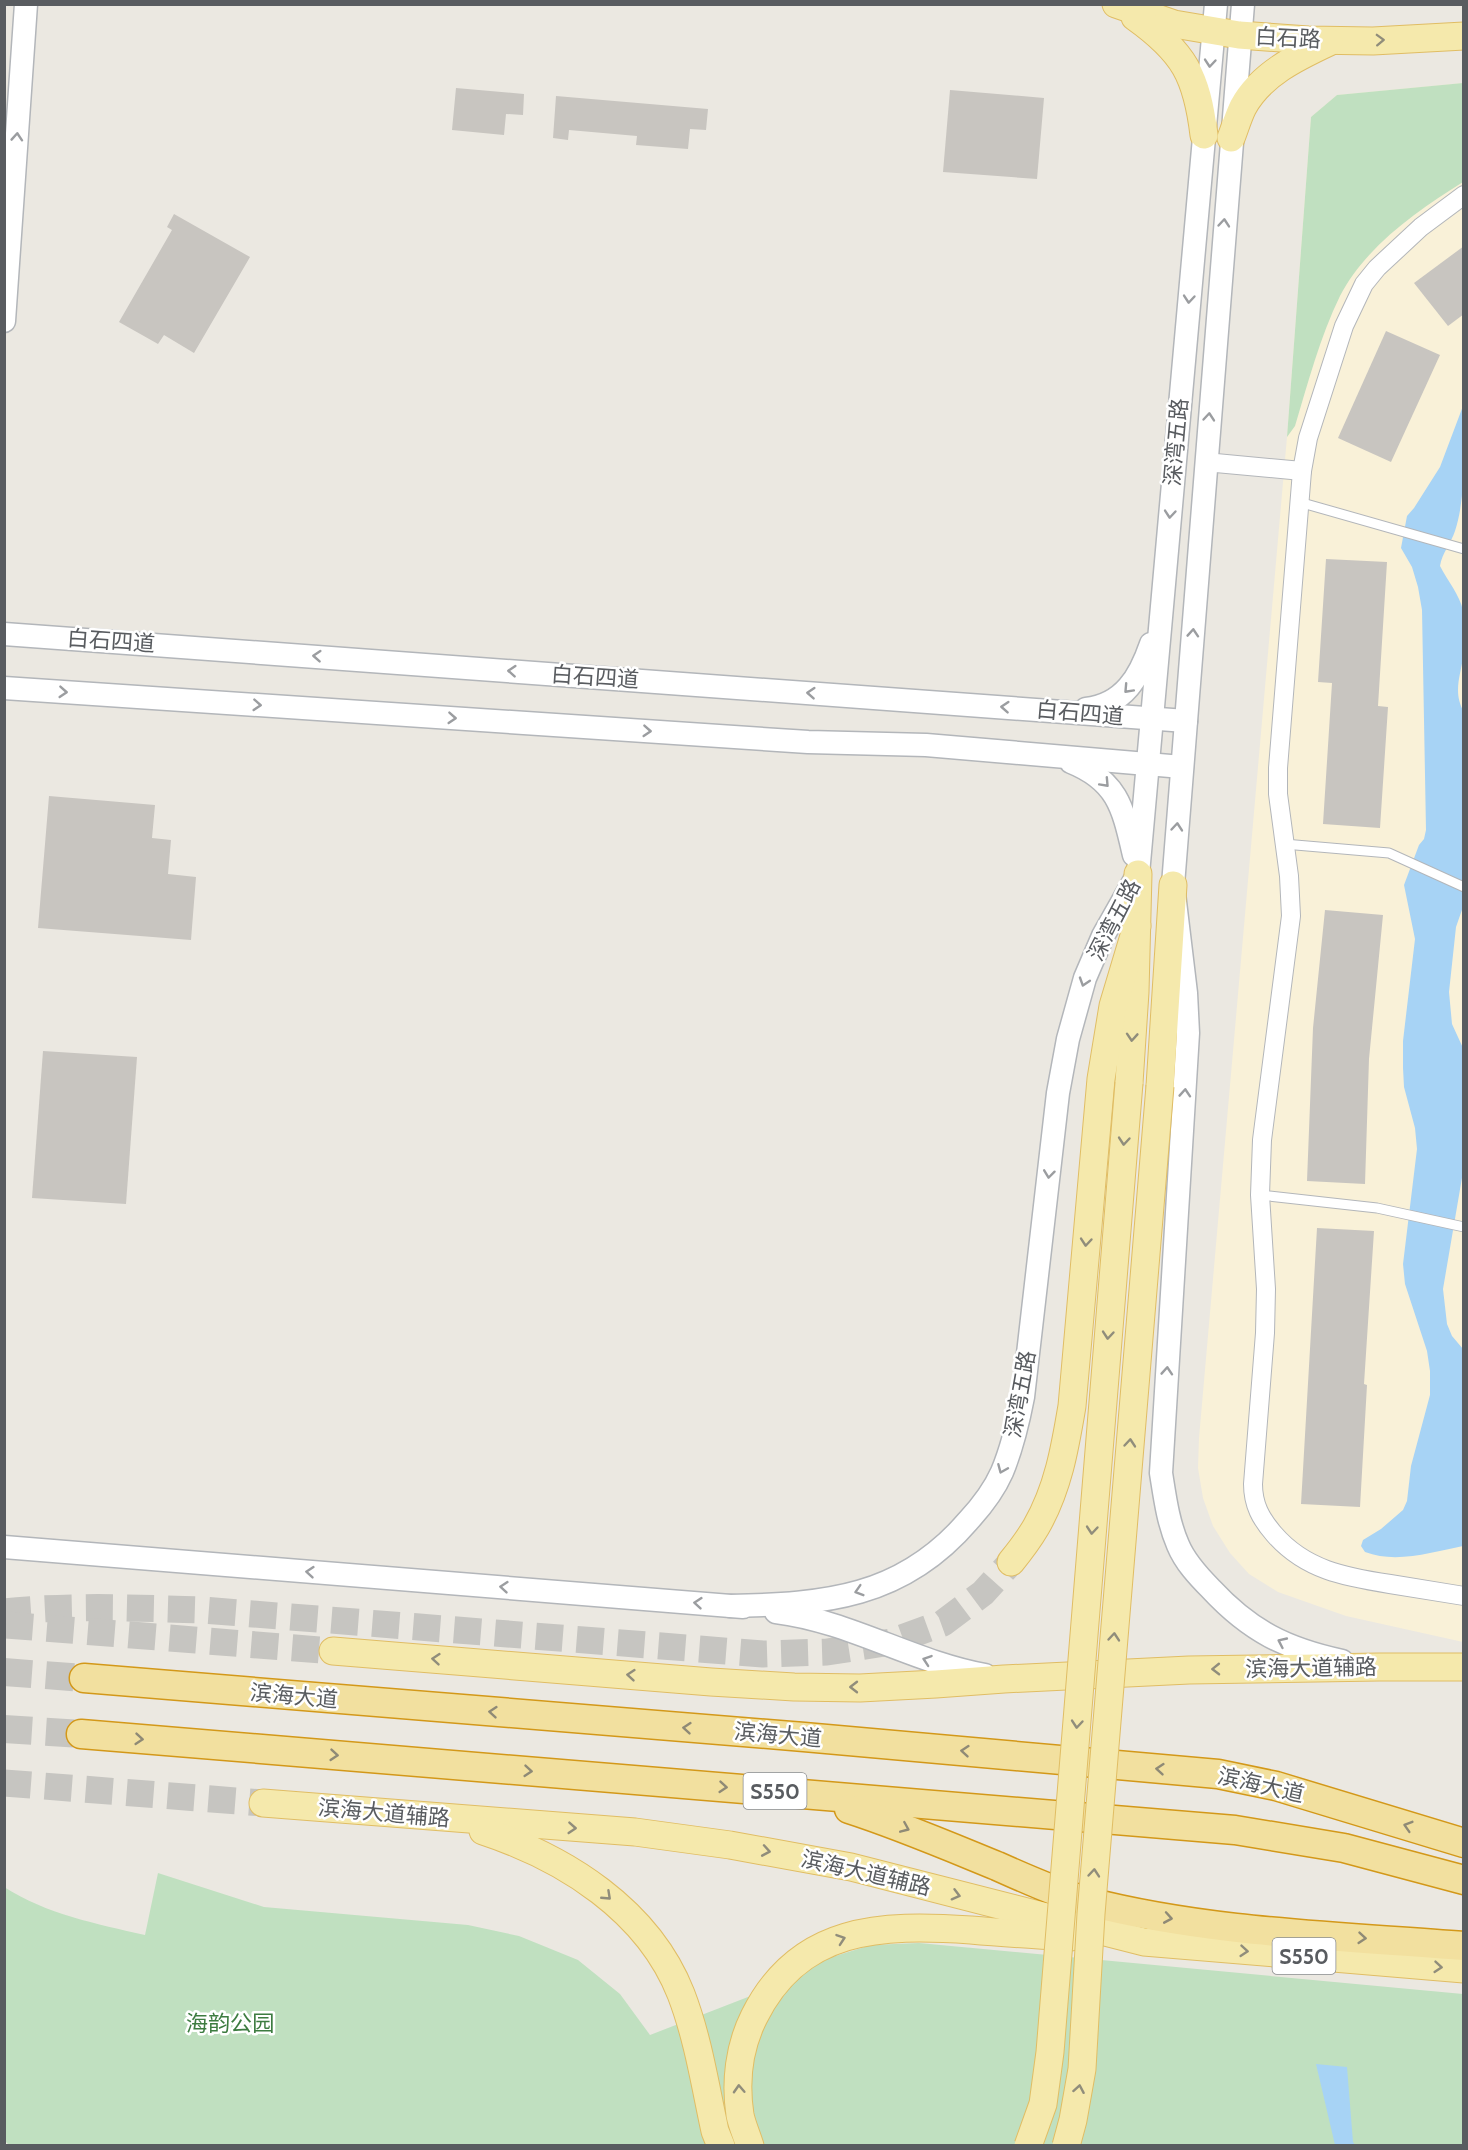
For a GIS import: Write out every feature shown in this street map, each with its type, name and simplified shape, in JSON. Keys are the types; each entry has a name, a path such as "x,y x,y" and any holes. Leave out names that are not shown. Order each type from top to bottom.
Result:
{"highway":[{"name":"滨海大道","path":"84,1678 804,1737 1218,1774 1276,1786 1464,1843"},
{"name":"滨海大道","path":"81,1734 1235,1830 1344,1848 1464,1880"},
{"path":"789,1792 894,1823 1044,1886 1083,1900 1127,1911 1223,1927 1464,1946"}],"main road":[{"name":"白石路","path":"1116,5 1174,24 1214,18 1239,35 1373,41 1464,36"},
{"path":"1116,5 1153,30 1184,63 1195,86 1201,108 1204,135"},
{"path":"1231,138 1244,106 1260,86 1276,71 1332,40"},
{"path":"1028,2145 1043,2104 1050,2052 1129,1083 1135,992 1138,874"},
{"path":"1066,2145 1082,2069 1092,1902 1160,1086 1173,885"},
{"path":"1011,1562 1036,1528 1052,1494 1064,1456 1072,1406 1103,1059 1113,1006 1137,926"},
{"name":"滨海大道辅路","path":"333,1651 711,1682 860,1688 1189,1670 1464,1667"},
{"name":"滨海大道辅路","path":"263,1803 634,1832 761,1850 851,1868 1144,1942 1464,1969"},
{"path":"421,1816 468,1826 516,1841 601,1890 634,1922 663,1958 680,1992 694,2035 715,2131 722,2145"},
{"path":"750,2145 740,2116 738,2071 747,2031 763,2000 789,1968 811,1952 840,1939 871,1930 906,1928 1144,1942"}],"street":[{"path":"4,321 26,4"},
{"name":"深湾五路","path":"1243,4 1173,885 1186,993 1188,1033 1161,1473 1168,1518 1179,1547 1196,1574 1248,1624 1279,1642 1310,1654 1379,1667"},
{"name":"深湾五路","path":"730,1606 790,1605 837,1598 886,1583 924,1563 954,1538 982,1505 1001,1474 1014,1438 1023,1397 1058,1094 1068,1039 1085,978 1103,936 1138,874 1214,18"},
{"path":"1464,195 1395,249 1364,284 1344,326 1308,438 1302,471 1278,768 1278,794 1289,876 1291,916 1262,1140 1260,1195 1266,1311 1253,1484 1253,1497 1265,1524 1296,1556 1327,1572 1350,1578 1464,1596"},
{"path":"1205,462 1302,471"},
{"path":"1064,711 1095,708 1121,696 1136,681 1145,663 1161,617"},
{"name":"白石四道","path":"4,634 1064,711 1186,722"},
{"name":"白石四道","path":"4,688 773,739 926,745 1182,767"},
{"path":"1055,755 1087,768 1101,777 1110,788 1124,815 1138,874"},
{"path":"4,1548 730,1606 786,1613 839,1627 932,1662 1004,1679"}],"lane":[{"path":"1299,502 1464,549"},
{"path":"1284,844 1389,853 1464,887"},
{"path":"1260,1195 1377,1208 1464,1227"}],"shaded area":[{"path":"1463,83 1463,1642 1346,1616 1278,1592 1249,1574 1230,1553 1213,1526 1203,1498 1198,1468 1287,437 1311,117 1337,95"}],"green space":[{"path":"1463,83 1463,182 1394,231 1363,261 1351,278 1326,328 1295,426 1287,437 1311,117 1337,95"},
{"name":"海韵公园","path":"158,1873 264,1907 468,1925 519,1936 578,1960 620,1994 650,2035 789,1981 829,1958 871,1945 919,1943 1463,1994 1463,2145 9,2145 4,2140 4,1887 54,1911 145,1935"}],"water":[{"path":"1463,406 1464,469 1459,517 1440,566 1459,599 1465,628 1458,692 1464,712 1464,904 1456,927 1449,992 1452,1024 1463,1048 1464,1166 1443,1289 1447,1324 1452,1336 1463,1349 1463,1546 1414,1556 1389,1557 1365,1552 1361,1546 1363,1540 1381,1529 1403,1510 1407,1501 1411,1466 1430,1395 1427,1351 1405,1284 1403,1264 1417,1149 1415,1128 1404,1087 1403,1068 1403,1041 1415,939 1404,885 1426,830 1422,610 1412,567 1401,548 1407,516 1440,467"},
{"path":"1316,2064 1347,2067 1355,2145 1335,2145"}],"building":[{"path":"456,88 524,94 523,115 506,114 504,135 452,130"},
{"path":"950,90 1044,98 1037,179 943,172"},
{"path":"556,96 708,109 706,130 690,129 688,149 636,145 637,136 569,130 568,140 553,138"},
{"path":"174,214 250,257 194,353 164,335 158,344 119,322 172,230 167,227"},
{"path":"1464,246 1464,314 1448,326 1414,283"},
{"path":"1386,331 1440,355 1391,462 1338,438"},
{"path":"1326,559 1387,562 1378,706 1388,707 1380,828 1323,824 1332,683 1318,682"},
{"path":"49,796 155,805 152,838 171,840 168,874 196,877 191,940 38,928"},
{"path":"1325,910 1383,915 1369,1059 1365,1184 1307,1181 1313,1028"},
{"path":"43,1051 137,1057 126,1204 32,1198"},
{"path":"1317,1228 1374,1231 1364,1384 1367,1385 1360,1507 1301,1504"}],"tunnel":[{"path":"4,1612 78,1608 202,1610 763,1654 827,1652 891,1642 943,1623 983,1593 1011,1562"},
{"path":"6,1625 333,1651"},
{"path":"4,1672 84,1678"},
{"path":"4,1729 81,1734"},
{"path":"4,1783 263,1803"}]}
